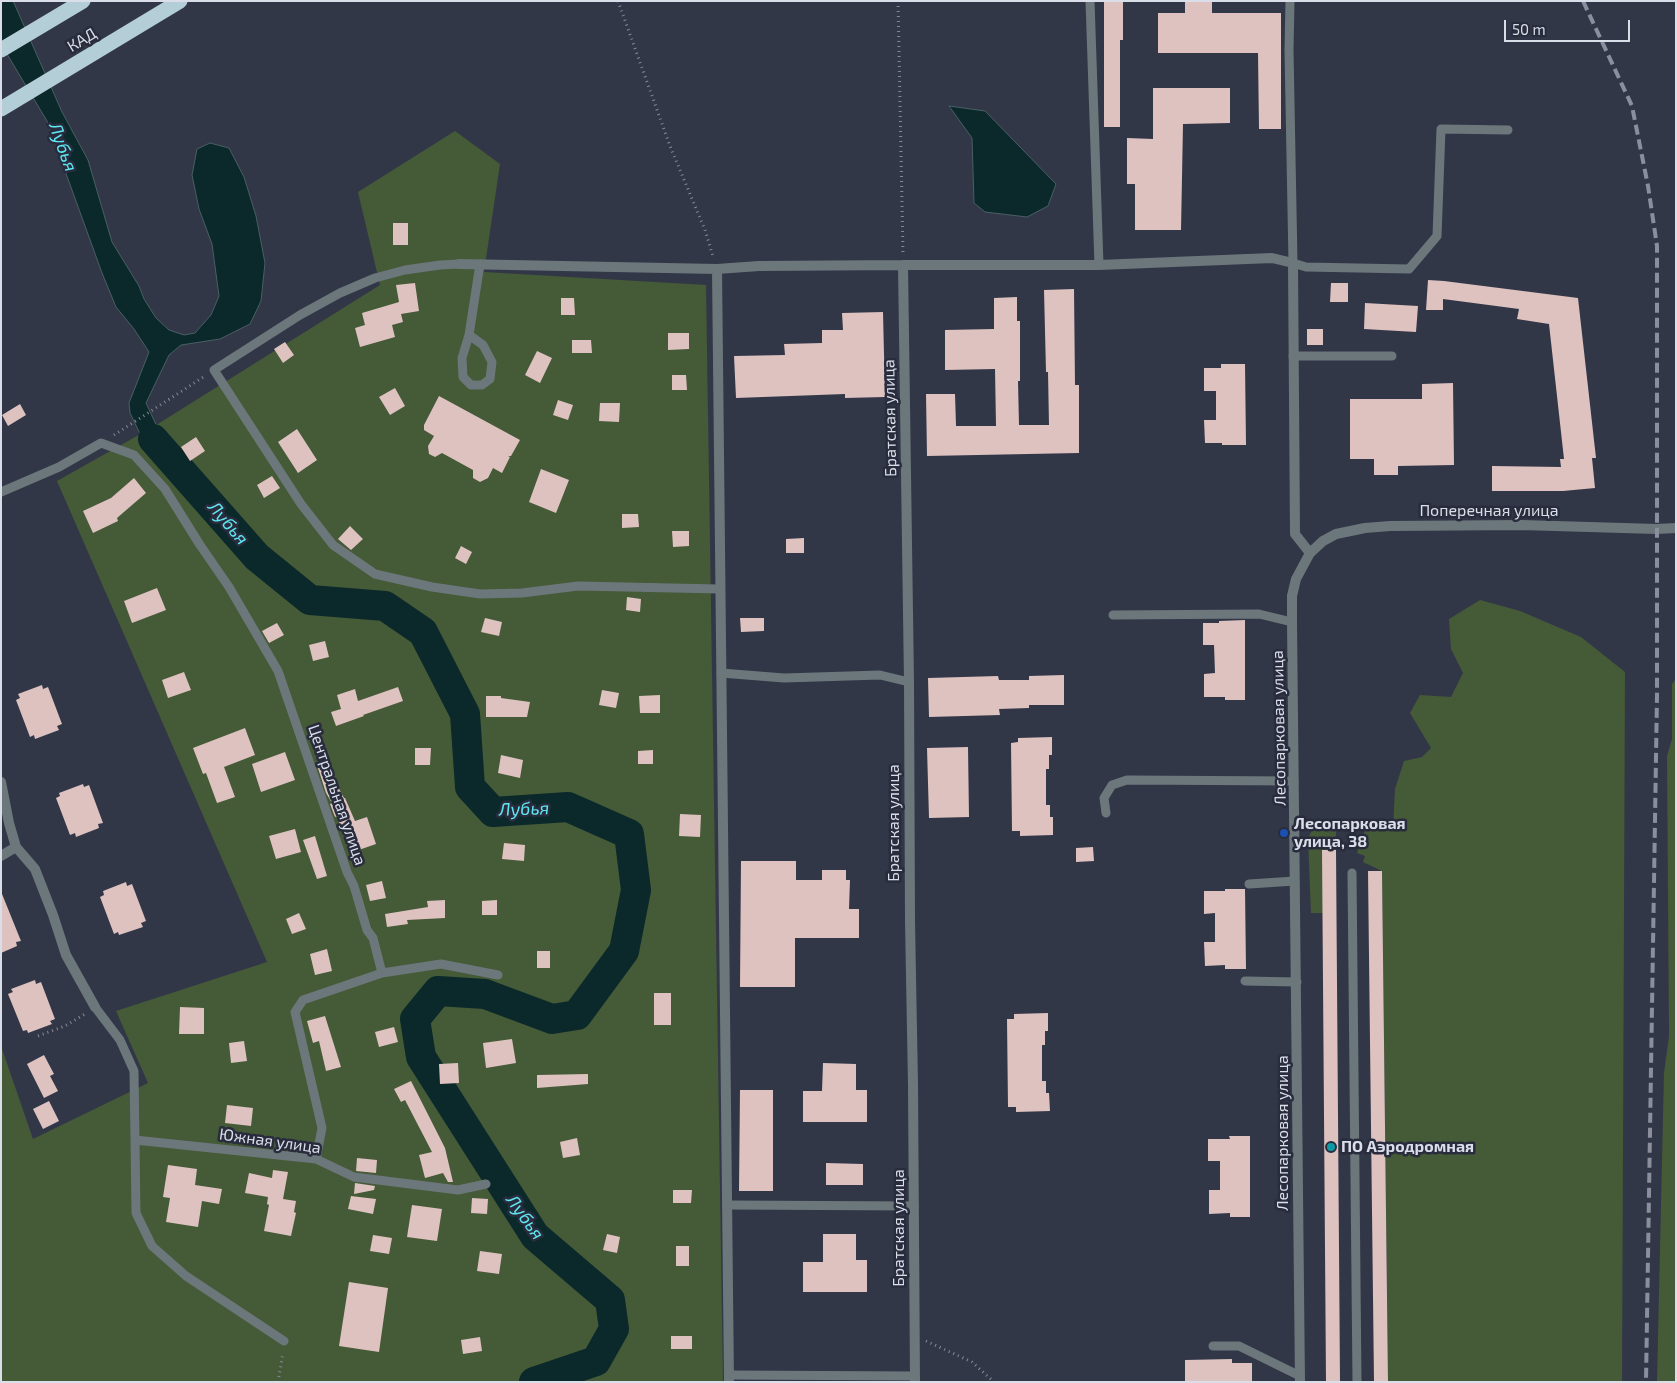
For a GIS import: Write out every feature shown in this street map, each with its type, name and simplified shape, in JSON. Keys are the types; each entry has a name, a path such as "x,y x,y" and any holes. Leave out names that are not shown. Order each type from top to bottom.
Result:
{"highway":[{"name":"КАД","path":"1,50 83,1"},
{"name":"КАД","path":"1,109 180,1"}],"street":[{"path":"459,264 717,269 759,266 903,264 1099,265 1272,258 1293,263 1295,534 1310,553"},
{"name":"Братская улица","path":"903,264 909,682 915,1379"},
{"path":"717,269 729,1378"},
{"name":"Поперечная улица","path":"1310,553 1323,541 1336,534 1365,528 1521,525 1676,528"},
{"name":"Лесопарковая улица","path":"1300,1379 1292,596 1296,579 1310,553"},
{"path":"1,782 16,847 35,870 66,955 95,1008"},
{"path":"1,856 16,847"}],"lane":[{"path":"1090,1 1099,265"},
{"path":"1290,1 1289,50 1293,263 1306,266 1409,268 1437,236 1441,128 1508,130"},
{"path":"459,264 405,270 375,278 340,293 300,315 214,370 301,504 333,545 375,574 432,588 480,594 522,593 578,586 720,589"},
{"path":"469,335 482,345 492,362 490,379 482,385 471,385 463,378 462,358 469,335 480,264"},
{"path":"1294,356 1392,356"},
{"name":"Центральная улица","path":"1,492 59,467 101,443 134,455 165,489 229,587 278,671 354,886 367,930 373,938 382,972"},
{"path":"1113,615 1259,614 1292,622"},
{"path":"721,673 784,678 880,675 909,682"},
{"path":"1106,813 1104,798 1112,785 1127,780 1294,781"},
{"path":"1352,873 1357,1382"},
{"path":"1248,884 1295,882"},
{"path":"316,1159 322,1128 295,1012 303,1000 382,972 441,964 498,974"},
{"path":"1245,980 1297,982"},
{"path":"95,1008 120,1040 134,1071 136,1213 152,1246 186,1276 284,1341"},
{"name":"Южная улица","path":"135,1140 316,1159 354,1177 458,1190 486,1184"},
{"path":"727,1205 914,1206"},
{"path":"1212,1346 1239,1346 1300,1379"},
{"path":"729,1378 915,1379"}],"path":[{"path":"618,1 717,269"},
{"path":"898,1 903,264"},
{"path":"130,424 155,410 214,370"},
{"path":"38,1036 65,1026 95,1008"},
{"path":"914,1335 972,1362 994,1382"},
{"path":"278,1382 284,1341"}],"green space":[{"path":"455,131 500,164 484,272 706,285 723,1382 1,1382 1,1046 33,1139 148,1083 116,1011 267,962 57,481 153,427 380,285 358,192"},
{"path":"1480,600 1520,611 1581,637 1625,672 1622,1382 1388,1382 1382,871 1363,862 1365,856 1357,853 1365,830 1393,829 1395,789 1404,761 1422,757 1431,748 1410,713 1420,695 1451,697 1463,673 1451,649 1449,619"},
{"path":"1676,679 1676,1382 1657,1382 1664,1073 1669,1036 1667,756 1672,739 1672,684"},
{"path":"1313,828 1336,829 1336,850 1323,850 1323,913 1311,913 1308,838"}],"water":[{"path":"1,1 13,1 62,112 88,160 112,242 156,318 169,330 184,335 195,333 211,315 219,296 212,244 199,209 192,175 197,149 210,143 229,148 244,177 256,216 265,263 261,301 250,324 220,339 181,345 169,355 146,403 159,431 186,464 176,474 144,442 130,413 129,403 149,352 134,329 116,307 47,121 1,44"},
{"path":"949,106 985,111 1056,184 1048,206 1027,217 985,212 974,203 972,138"}],"building":[{"path":"1104,1 1123,1 1123,40 1120,40 1120,127 1104,127"},
{"path":"1185,1 1212,1 1212,13 1281,13 1281,129 1259,129 1258,53 1158,53 1158,13 1185,13"},
{"path":"1153,88 1230,88 1230,123 1183,124 1181,230 1135,230 1135,184 1127,184 1127,138 1153,139"},
{"path":"393,223 408,223 408,245 393,245"},
{"path":"1428,280 1578,298 1596,458 1592,458 1595,488 1563,491 1492,491 1492,466 1561,467 1560,459 1564,459 1549,324 1517,319 1519,309 1443,299 1443,310 1426,310"},
{"path":"415,283 419,311 401,314 403,322 392,325 395,337 360,347 355,328 365,325 362,313 399,302 396,285"},
{"path":"1331,283 1348,283 1348,302 1330,302"},
{"path":"1074,289 1075,385 1079,385 1079,453 927,456 926,394 955,394 956,426 996,426 995,369 945,370 945,330 994,329 994,298 1017,297 1017,321 1020,321 1019,425 1049,425 1044,290"},
{"path":"561,298 574,298 575,315 561,315"},
{"path":"1365,303 1418,306 1416,332 1364,329"},
{"path":"883,312 885,397 845,398 845,394 736,398 734,356 785,355 784,344 822,343 822,330 843,330 842,313"},
{"path":"1307,329 1323,329 1323,345 1307,345"},
{"path":"668,333 689,333 689,349 668,350"},
{"path":"572,340 591,340 592,353 572,353"},
{"path":"285,342 294,355 283,363 274,349"},
{"path":"537,351 552,358 540,383 525,375"},
{"path":"1221,364 1245,364 1246,445 1205,443 1204,420 1216,420 1216,391 1204,391 1204,368 1221,368"},
{"path":"672,375 686,375 687,390 672,390"},
{"path":"1453,383 1454,465 1398,466 1398,475 1374,475 1374,459 1350,459 1350,399 1422,399 1422,384"},
{"path":"395,388 405,406 390,415 379,397"},
{"path":"439,396 520,440 511,456 508,456 510,457 502,473 493,468 488,478 480,482 473,478 473,470 442,453 435,457 429,454 428,446 434,436 424,430 424,425"},
{"path":"558,400 573,405 568,420 553,415"},
{"path":"600,403 620,403 619,422 599,421"},
{"path":"20,404 26,415 8,426 2,415"},
{"path":"297,429 317,460 298,473 278,442"},
{"path":"196,437 205,451 190,461 181,447"},
{"path":"541,469 569,480 556,513 529,502"},
{"path":"272,476 280,488 264,498 257,485"},
{"path":"134,478 146,493 117,518 118,521 93,533 83,511 111,498"},
{"path":"622,514 638,514 639,527 622,528"},
{"path":"350,526 363,539 351,550 338,539"},
{"path":"672,531 689,531 689,546 673,547"},
{"path":"804,538 804,553 786,553 786,539"},
{"path":"461,546 472,552 466,564 455,558"},
{"path":"157,588 166,610 132,623 124,601"},
{"path":"627,597 641,599 640,612 626,610"},
{"path":"485,618 502,622 499,636 481,632"},
{"path":"740,618 764,618 764,631 741,632"},
{"path":"1245,620 1245,700 1225,700 1225,697 1204,697 1204,674 1215,673 1214,645 1203,645 1203,623"},
{"path":"277,623 284,635 269,643 262,631"},
{"path":"325,641 329,657 313,661 309,645"},
{"path":"184,672 191,690 168,698 162,680"},
{"path":"1064,675 1064,705 1029,705 1029,708 999,709 1000,715 929,717 928,678 998,676 999,680 1029,680 1029,676"},
{"path":"42,685 43,689 48,687 62,724 57,726 59,730 35,739 34,735 30,737 16,700 20,698 18,694"},
{"path":"398,687 403,701 336,726 331,712 341,709 337,695 355,689 358,701"},
{"path":"602,690 619,693 616,708 599,705"},
{"path":"660,695 660,713 640,713 639,696"},
{"path":"486,696 501,696 501,698 530,702 527,717 486,717"},
{"path":"245,728 255,755 224,767 235,797 217,803 206,773 203,774 193,748"},
{"path":"1052,737 1052,755 1049,755 1049,769 1046,769 1046,805 1050,805 1050,817 1053,817 1053,835 1020,836 1020,831 1012,831 1011,743 1018,742 1018,738"},
{"path":"968,747 969,817 929,818 927,748"},
{"path":"415,748 431,748 430,765 415,765"},
{"path":"653,750 653,764 638,764 638,751"},
{"path":"285,752 295,780 261,792 252,764"},
{"path":"501,755 523,760 520,778 498,773"},
{"path":"326,759 333,771 330,772 345,798 355,821 367,817 376,844 350,853 337,816 335,817 330,804 332,803 326,793 317,765"},
{"path":"83,784 84,787 89,785 103,823 98,824 99,828 76,837 75,833 70,835 56,798 60,796 59,793"},
{"path":"680,814 701,815 700,837 679,836"},
{"path":"295,829 301,852 276,859 269,836"},
{"path":"315,836 327,876 317,879 303,840"},
{"path":"504,843 525,845 524,861 502,859"},
{"path":"1093,847 1094,861 1076,862 1076,848"},
{"name":"ПО Аэродромная","path":"1322,850 1336,850 1340,1382 1326,1382"},
{"path":"741,861 796,861 796,880 822,880 822,870 846,870 846,880 850,880 849,909 859,909 859,938 795,938 795,987 740,987"},
{"path":"1368,871 1382,871 1388,1382 1374,1382"},
{"path":"382,881 386,898 370,901 366,885"},
{"path":"126,882 127,886 132,884 146,921 141,923 143,927 119,935 118,932 114,934 100,897 104,895 103,891"},
{"path":"1225,889 1245,889 1246,969 1225,969 1225,965 1205,966 1204,942 1215,942 1215,913 1204,914 1204,891 1225,891"},
{"path":"2,894 21,941 16,942 17,946 1,953"},
{"path":"445,900 445,918 407,920 408,924 387,927 385,914 428,907 427,901"},
{"path":"497,900 497,915 482,915 482,901"},
{"path":"299,913 306,929 292,934 286,919"},
{"path":"327,949 332,971 315,975 310,954"},
{"path":"537,951 550,951 550,968 537,968"},
{"path":"35,980 36,984 41,982 55,1019 50,1021 52,1024 28,1033 27,1030 23,1031 8,994 13,992 11,989"},
{"path":"654,993 671,993 671,1025 654,1025"},
{"path":"180,1007 204,1008 204,1034 179,1034"},
{"path":"1048,1013 1048,1031 1045,1031 1045,1045 1042,1045 1042,1081 1046,1081 1046,1093 1049,1093 1050,1111 1016,1112 1016,1107 1008,1107 1007,1019 1014,1019 1014,1014"},
{"path":"325,1016 341,1067 326,1071 319,1041 313,1043 307,1021"},
{"path":"394,1027 398,1042 379,1047 375,1032"},
{"path":"512,1039 516,1063 486,1068 483,1043"},
{"path":"244,1041 247,1061 231,1063 229,1043"},
{"path":"44,1055 54,1074 50,1076 58,1091 44,1098 27,1064"},
{"path":"458,1063 459,1083 440,1084 439,1064"},
{"path":"823,1063 856,1064 856,1090 867,1090 867,1122 803,1122 803,1091 822,1091"},
{"path":"588,1074 588,1084 537,1088 537,1075"},
{"path":"411,1081 445,1148 453,1182 448,1182 443,1173 425,1178 419,1155 432,1152 405,1100 401,1102 394,1089"},
{"path":"740,1090 773,1090 773,1191 739,1191"},
{"path":"49,1101 59,1121 43,1129 33,1109"},
{"path":"227,1105 253,1108 251,1126 225,1123"},
{"path":"1229,1136 1250,1136 1250,1217 1230,1217 1230,1213 1209,1214 1209,1190 1220,1190 1220,1161 1208,1161 1208,1139 1230,1139"},
{"path":"577,1138 580,1155 563,1158 560,1142"},
{"path":"357,1158 377,1160 376,1173 356,1171"},
{"path":"826,1163 863,1164 863,1185 826,1185"},
{"path":"168,1165 197,1169 195,1185 222,1189 219,1204 202,1201 198,1227 166,1222 170,1198 163,1197"},
{"path":"273,1170 288,1172 283,1199 296,1201 294,1212 296,1213 291,1236 264,1231 269,1205 267,1204 268,1197 245,1193 249,1173 272,1178"},
{"path":"355,1183 375,1186 374,1190 354,1194"},
{"path":"673,1190 692,1190 691,1203 673,1203"},
{"path":"351,1196 376,1199 373,1214 348,1209"},
{"path":"472,1198 488,1199 487,1214 471,1213"},
{"path":"412,1205 442,1209 437,1241 407,1237"},
{"path":"607,1234 620,1237 617,1253 603,1250"},
{"path":"823,1234 856,1234 856,1260 867,1260 867,1292 803,1292 803,1262 823,1262"},
{"path":"373,1235 392,1238 389,1254 370,1251"},
{"path":"676,1246 689,1246 689,1266 676,1266"},
{"path":"480,1251 502,1254 499,1274 477,1271"},
{"path":"349,1282 388,1288 379,1352 339,1346"},
{"path":"671,1336 692,1336 692,1349 671,1349"},
{"path":"480,1337 482,1351 463,1354 461,1340"},
{"path":"1232,1359 1232,1363 1252,1363 1252,1382 1185,1382 1185,1360"}],"waterway":[{"name":"Лубья","path":"153,439 257,557 310,600 385,606 423,632 465,714 470,787 493,812 568,807 629,834 636,890 624,951 577,1015 552,1019 485,994 438,991 415,1019 421,1057 535,1236 610,1300 614,1329 596,1361 534,1382"}],"railway":[{"path":"1583,1 1632,106 1648,186 1657,246 1657,695 1646,1382"}],"place":[{"name":"Лесопарковая улица, 38","path":"1284,833"},
{"name":"ПО Аэродромная","path":"1331,1147"}]}
